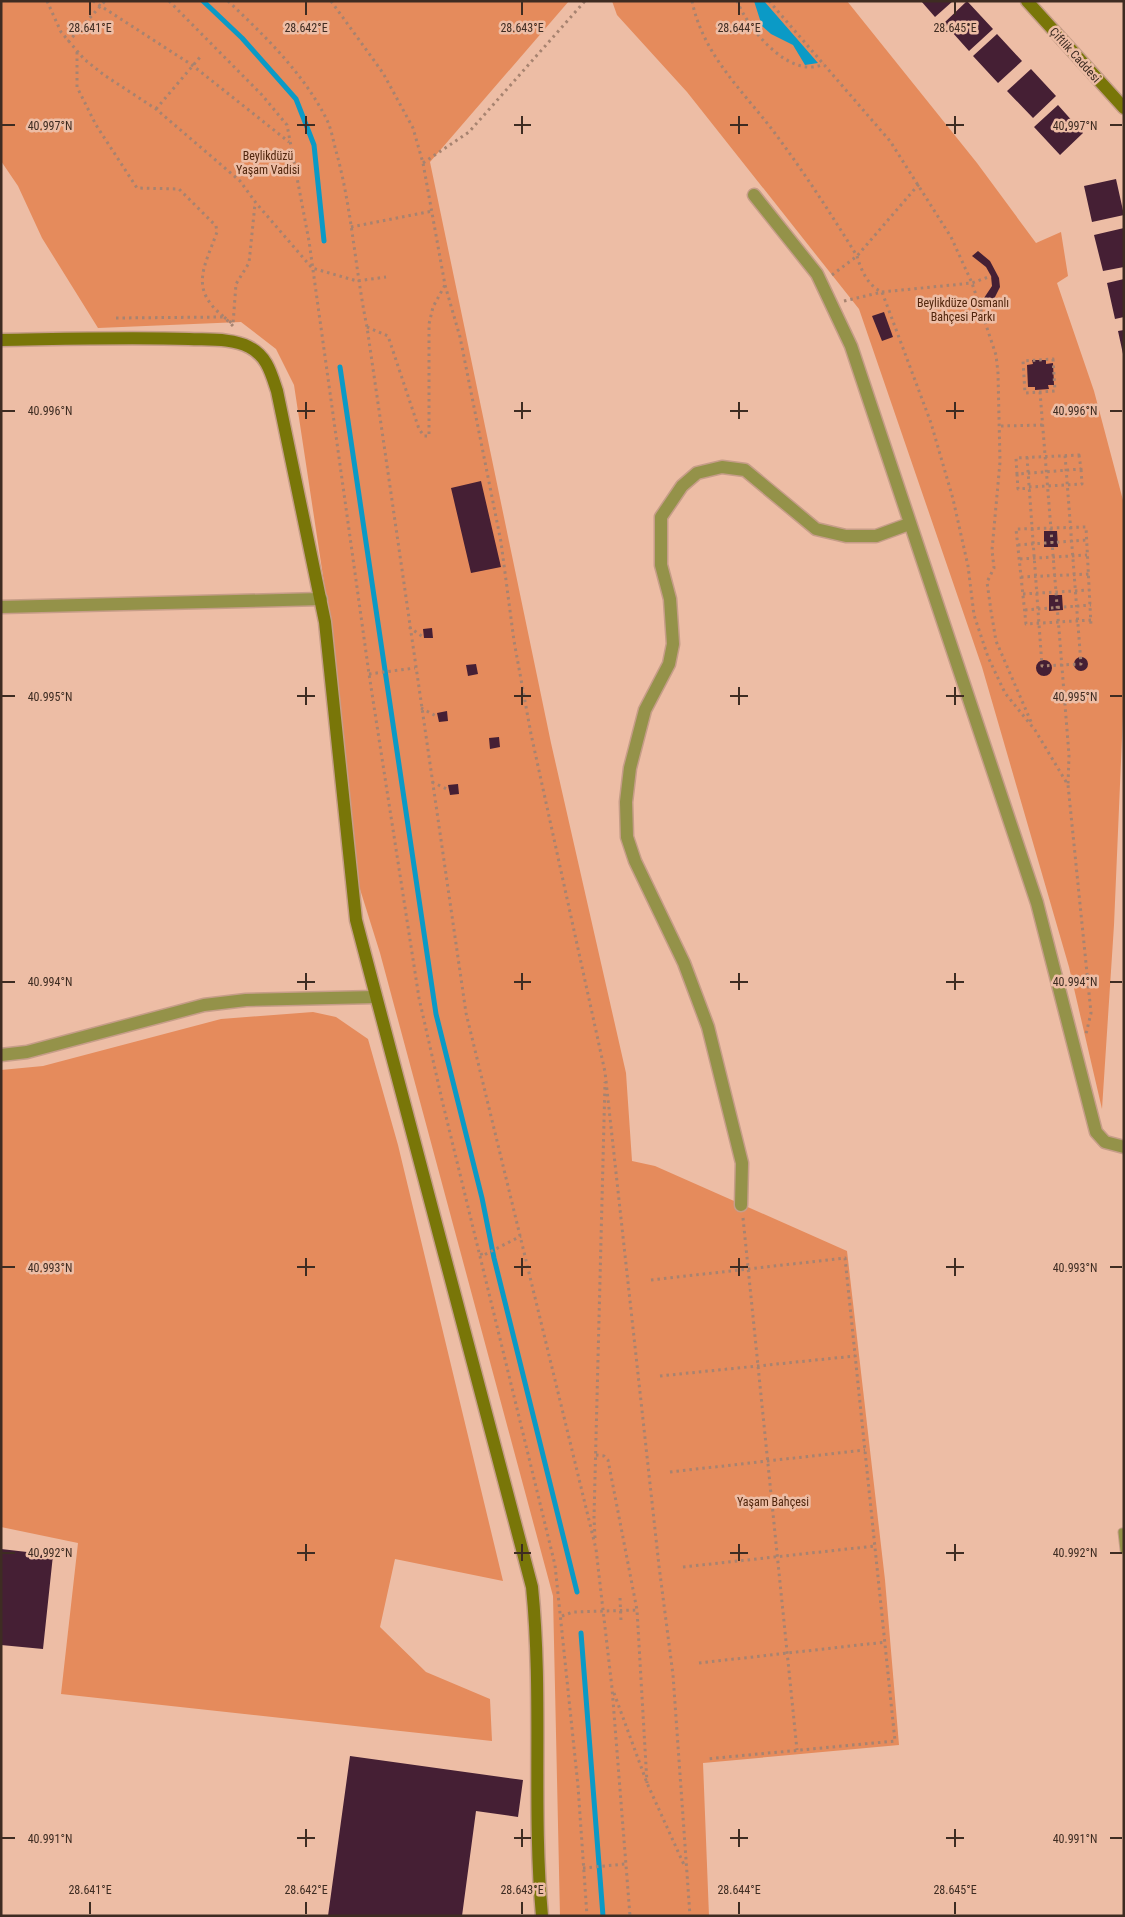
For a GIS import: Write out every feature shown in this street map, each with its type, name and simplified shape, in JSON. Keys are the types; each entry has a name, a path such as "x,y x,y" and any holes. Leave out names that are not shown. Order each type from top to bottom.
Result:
{"street":[{"name":"Çiftlik Caddesi","path":"1027,1 1124,108"},
{"path":"754,194 817,274 851,346 1037,903 1096,1132 1105,1142 1124,1147"},
{"path":"1,340 130,337 222,341 248,346 261,355 270,369 277,391 321,599 356,920 374,997 532,1587 536,1657 542,1916"},
{"path":"741,1205 742,1163 708,1027 684,963 635,861 627,837 626,802 630,768 645,710 668,664 673,644 670,598 660,565 661,517 682,486 697,473 722,467 745,470 816,529 846,536 876,536 910,524"},
{"path":"1,607 321,599"},
{"path":"1,1055 27,1052 204,1005 246,1000 374,997"}],"lane":[{"path":"1122,1532 1124,1550"}],"path":[{"path":"47,1 54,20 68,42 104,75 156,109 240,180 256,203 312,268 358,281 386,277"},
{"path":"94,1 192,65 291,144"},
{"path":"68,42 105,1"},
{"path":"168,1 287,125 312,268 369,674 419,998 475,1238 555,1565 562,1616 578,1786 588,1916"},
{"path":"228,1 261,33 301,80 327,120 341,169 367,327 466,1013 596,1549"},
{"path":"331,1 383,73 413,128 422,163 433,211 446,285 460,337 501,542 514,640 530,734 605,1072 658,1566 674,1676 690,1916"},
{"path":"422,163 469,132 586,1"},
{"path":"692,1 707,43 721,67 794,160 857,256 860,266 873,288 882,292 931,423 953,499 968,566 974,615 988,657 1005,693 1035,730"},
{"path":"737,1 754,32 778,53 806,68 814,68 824,64"},
{"path":"769,1 890,141 951,237 972,283 996,355 1001,426 998,492 992,550 994,568 987,582 996,640 1035,730 1068,785"},
{"path":"77,51 77,87 96,126 137,188 179,188 216,226 218,232 204,268 201,286 212,308 233,324 236,284 249,263 256,203"},
{"path":"156,109 201,56"},
{"path":"831,275 857,256 919,184"},
{"path":"351,227 433,211"},
{"path":"830,304 882,292 972,283 991,276"},
{"path":"367,327 388,336 419,429 424,436 429,436 430,324 433,307 446,285"},
{"path":"116,318 224,317 233,326"},
{"path":"1053,359 1055,391 1040,392 1025,393 1023,361 1053,359"},
{"path":"1040,392 1069,755 1068,785 1091,1013 1086,1035"},
{"path":"1001,426 1043,425"},
{"path":"1079,455 1082,484 1018,489 1016,458 1045,457 1079,455"},
{"path":"1027,458 1042,666 1081,664 1065,456"},
{"path":"1017,474 1081,470"},
{"path":"1090,620 1026,624 1016,530 1086,527 1091,626"},
{"path":"1018,545 1086,540"},
{"path":"1020,559 1087,555"},
{"path":"1021,577 1089,574"},
{"path":"1023,594 1090,590"},
{"path":"1025,610 1090,605"},
{"path":"409,627 423,636"},
{"path":"369,674 415,668"},
{"path":"421,708 438,717"},
{"path":"432,782 449,790"},
{"path":"605,1072 594,1517 612,1688 630,1916"},
{"path":"741,1205 797,1750"},
{"path":"475,1238 482,1256 521,1236"},
{"path":"651,1280 845,1258 895,1741 706,1759"},
{"path":"660,1376 855,1356"},
{"path":"670,1472 865,1450"},
{"path":"596,1455 604,1456 608,1460 637,1610 647,1783"},
{"path":"684,1567 875,1546"},
{"path":"620,1598 621,1621"},
{"path":"562,1616 573,1612 604,1612 620,1609 637,1610"},
{"path":"699,1663 886,1642"},
{"path":"612,1688 647,1783 687,1870"},
{"path":"583,1868 625,1864"}],"green space":[{"name":"Beylikdüzü Yaşam Vadisi","path":"1,1 569,1 430,162 551,743 626,1073 632,1161 655,1166 847,1251 885,1580 899,1745 703,1763 709,1916 560,1916 553,1596 380,953 359,886 328,609 294,385 276,349 241,322 98,328 42,238 18,186 1,161"},
{"name":"Beylikdüze Osmanlı Bahçesi Parkı","path":"612,1 847,1 977,163 1036,243 1061,232 1068,276 1057,283 1094,391 1124,504 1124,691 1114,925 1102,1109 1069,967 982,667 859,309 687,92 617,15"},
{"path":"313,1012 336,1017 368,1039 398,1145 503,1581 395,1559 380,1627 426,1672 490,1699 492,1741 61,1694 78,1543 1,1527 1,1070 43,1066 221,1019"}],"water":[{"path":"754,1 764,1 818,63 805,65 793,45 771,34 762,26"}],"building":[{"path":"921,1 953,1 935,17"},
{"path":"967,1 993,29 969,51 944,23"},
{"path":"997,34 1022,61 998,83 973,56"},
{"path":"1031,69 1056,96 1033,118 1007,91"},
{"path":"1058,105 1083,133 1060,155 1034,127"},
{"path":"1116,179 1124,215 1092,222 1084,186"},
{"path":"1124,228 1124,267 1103,271 1094,235"},
{"path":"978,251 990,261 999,278 1000,287 991,305 984,298 992,286 991,276 986,267 972,256"},
{"path":"1124,279 1124,317 1115,319 1107,283"},
{"path":"884,312 893,337 882,341 872,316"},
{"path":"1124,330 1124,354 1123,354 1118,331"},
{"path":"1032,360 1046,360 1046,364 1053,363 1054,385 1048,385 1049,389 1035,390 1035,387 1028,387 1027,365 1033,364"},
{"path":"481,481 501,567 471,573 451,488"},
{"path":"1044,531 1057,531 1058,547 1044,547"},
{"path":"1049,595 1062,595 1063,610 1049,611"},
{"path":"432,628 433,638 424,638 423,629"},
{"path":"1081,657 1086,659 1088,664 1086,669 1081,671 1076,669 1074,664 1076,659"},
{"path":"1044,660 1050,662 1052,668 1050,674 1044,676 1038,674 1036,668 1038,662"},
{"path":"476,664 478,674 468,676 466,665"},
{"path":"447,711 448,721 439,722 437,713"},
{"path":"499,737 500,747 490,749 489,738"},
{"path":"458,784 459,794 450,795 448,785"},
{"path":"1,1549 53,1555 43,1649 1,1645"},
{"path":"350,1756 523,1780 518,1817 476,1811 462,1916 328,1916"}],"waterway":[{"path":"203,1 242,38 296,99 314,145 324,241"},
{"path":"340,367 436,1014 577,1592"},
{"path":"581,1633 603,1916"}],"park label":[{"name":"Yaşam Bahçesi","path":"773,1502"}]}
